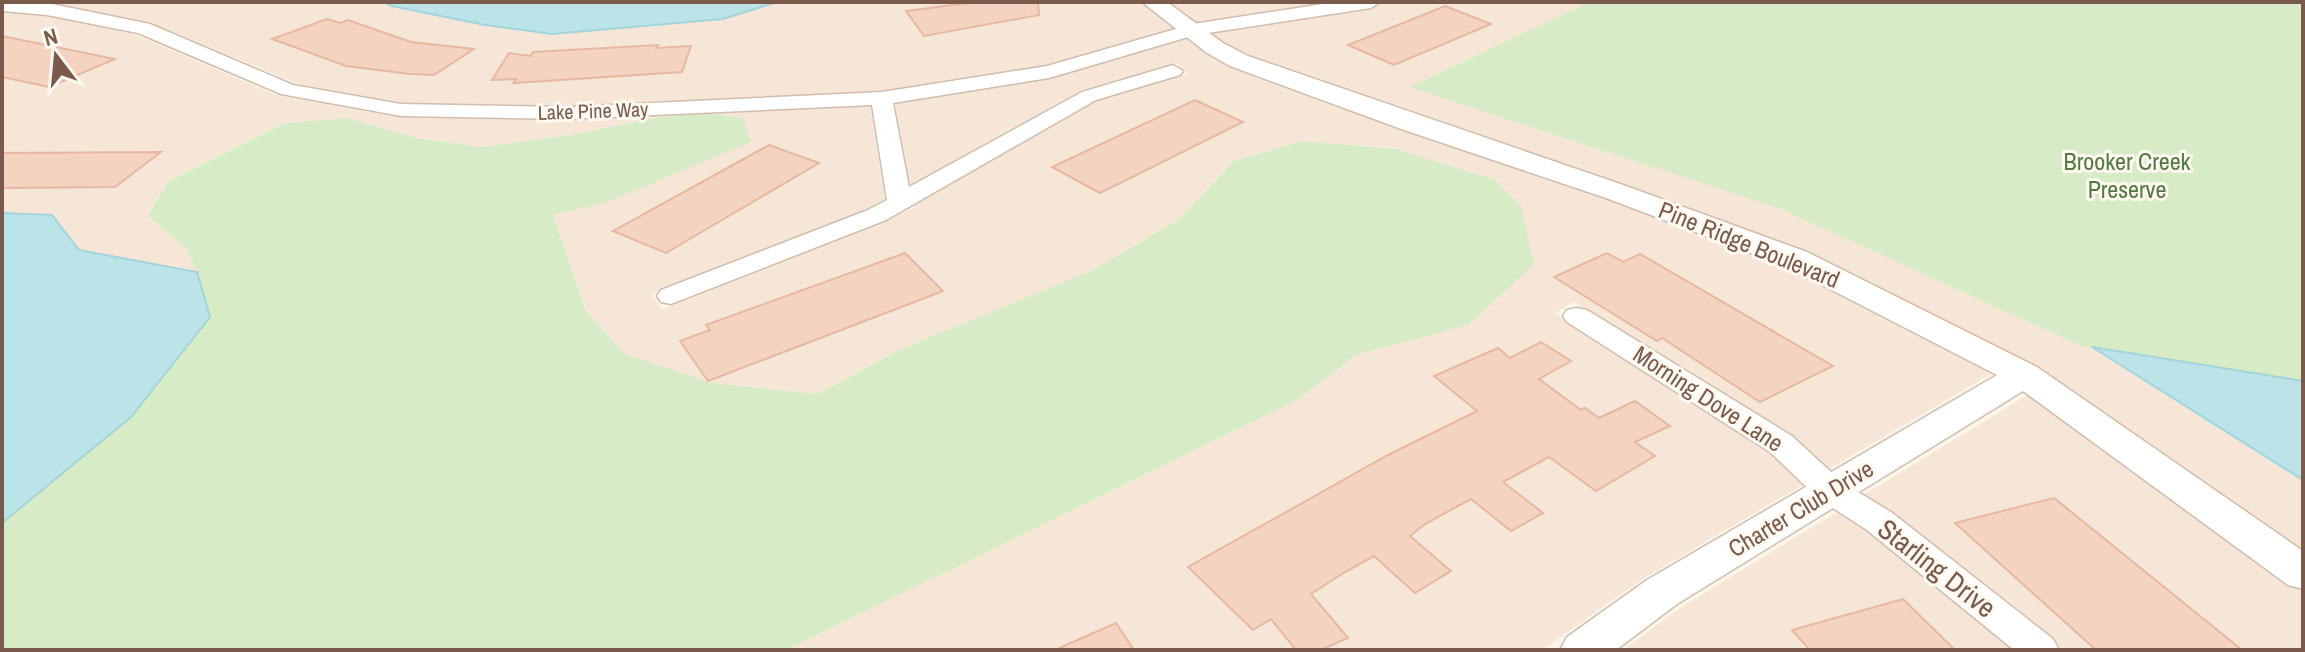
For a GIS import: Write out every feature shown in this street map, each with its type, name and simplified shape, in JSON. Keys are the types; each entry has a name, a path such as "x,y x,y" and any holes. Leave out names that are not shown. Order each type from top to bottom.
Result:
{"street":[{"name":"Pine Ridge Boulevard","path":"1153,2 1215,48 1239,61 1616,192 1796,259 2024,375 2303,573"},
{"name":"Lake Pine Way","path":"2,5 47,9 143,28 288,90 401,110 568,113 882,98 1049,72 1193,30 1371,2"},
{"path":"671,296 877,215 1089,96 1173,71"},
{"path":"882,98 899,202"},
{"name":"Morning Dove Lane","path":"1577,316 1781,444 1831,491"},
{"name":"Charter Club Drive","path":"1583,650 1662,592 2024,375"},
{"name":"Starling Drive","path":"1831,491 1879,521 2040,650"}],"shaded area":[{"path":"28,2 384,2 485,25 552,34 723,19 777,2 1141,2 1178,28 1044,66 880,93 572,107 408,104 299,84 154,24"},
{"path":"1165,2 1338,2 1197,24"},
{"path":"1396,2 1582,2 1593,43 2003,275 2103,349 2095,349 2303,480 2303,558 1864,283 1247,57 1209,33"},
{"path":"2,10 131,33 276,95 391,116 563,120 675,114 571,135 482,147 417,138 347,118 285,123 169,181 148,214 187,249 197,272 79,250 52,215 2,213"},
{"path":"1190,37 1790,265 1996,371 1827,470 1791,437 1574,302 1555,313 1769,450 1804,484 1644,578 1542,650 786,650 1297,400 1356,355 1468,325 1396,149 1300,141 1234,161 1180,219 1093,270 899,350 820,394 712,383 625,354 587,311 553,214 605,203 743,118 704,113 870,105 885,200 651,294 662,310 914,208 914,204 1097,100 1188,73 1176,63 1082,90 910,185 895,103 1054,77"},
{"path":"2031,393 2303,588 2303,650 2063,650 1893,515 1862,496"},
{"path":"1839,511 1868,529 2017,650 1623,650 1680,608"}],"green space":[{"name":"Brooker Creek Preserve","path":"1582,2 2303,2 2303,381 2082,346 1781,209 1410,87 1582,6"},
{"path":"704,113 743,118 751,142 605,203 553,215 586,311 625,354 712,383 819,394 899,350 1093,270 1180,219 1234,161 1301,141 1396,149 1495,180 1521,206 1534,264 1468,325 1356,355 1297,400 786,650 2,650 2,523 130,417 197,272 187,249 148,215 169,181 285,123 347,118 417,138 482,147 571,135 675,114"}],"water":[{"path":"384,2 777,2 723,19 552,34 485,25"},
{"path":"2,213 52,215 79,250 197,272 210,317 131,417 2,523"},
{"path":"2092,347 2303,381 2303,480"}],"building":[{"path":"976,2 1038,2 1039,15 924,36 906,11"},
{"path":"1445,6 1491,24 1394,65 1348,45"},
{"path":"327,19 340,23 348,20 411,42 474,49 434,75 410,74 346,66 272,39"},
{"path":"2,36 115,59 49,87 2,77"},
{"path":"658,45 656,48 691,46 682,72 513,83 516,79 492,80 509,53 531,56 533,52"},
{"path":"1195,100 1243,122 1100,193 1052,167"},
{"path":"769,145 819,163 666,253 613,231"},
{"path":"161,152 115,187 2,188 2,153"},
{"path":"905,253 943,291 708,381 680,341 710,330 706,325"},
{"path":"1607,253 1623,262 1640,254 1833,366 1760,402 1662,338 1657,341 1554,277"},
{"path":"1541,342 1571,361 1539,379 1581,410 1585,408 1599,418 1635,401 1670,426 1635,442 1655,456 1596,491 1549,457 1503,482 1543,513 1511,531 1471,499 1425,524 1410,536 1451,571 1415,593 1374,556 1345,572 1311,594 1348,638 1321,650 1296,650 1271,619 1253,630 1188,567 1388,455 1477,411 1434,376 1498,348 1510,358"},
{"path":"2054,498 2242,650 2096,650 1955,523"},
{"path":"1903,599 1955,650 1810,650 1792,630"},
{"path":"1116,623 1134,650 1055,650"}]}
